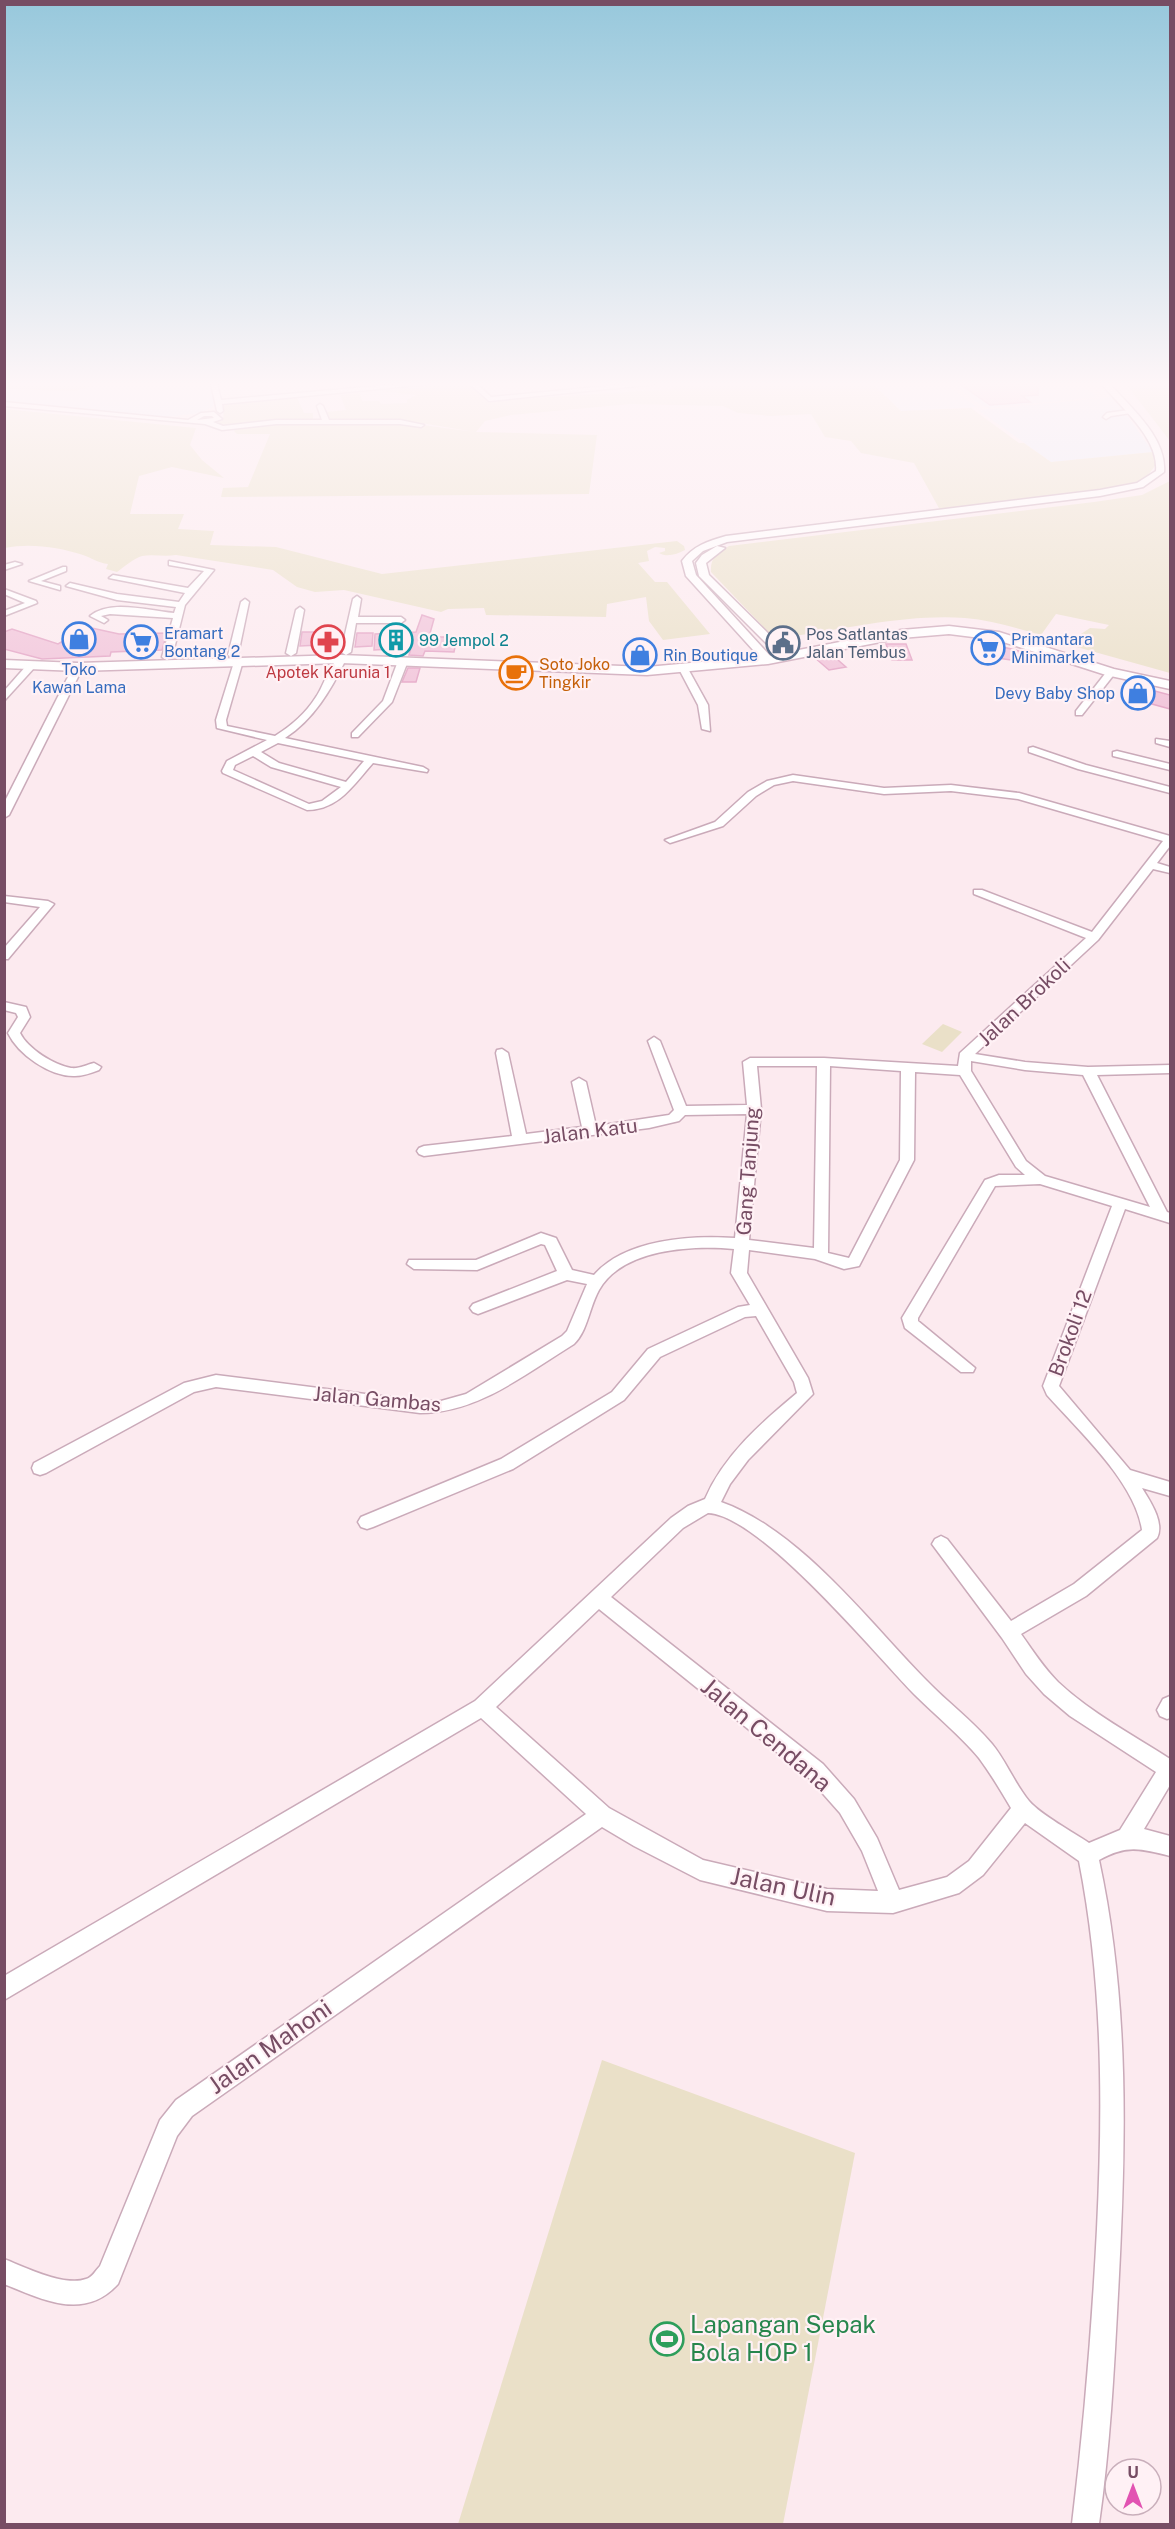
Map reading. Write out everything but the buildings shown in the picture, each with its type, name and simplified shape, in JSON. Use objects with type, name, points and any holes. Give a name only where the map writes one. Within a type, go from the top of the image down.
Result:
[{"type":"main road","points":[[4,664],[78,668],[291,653],[404,661],[454,659],[626,670],[684,669],[765,656],[891,628],[956,624],[999,630],[1092,660],[1170,677]]},
{"type":"main road","points":[[782,652],[901,634],[969,631],[1008,639],[1111,672],[1170,685]]},
{"type":"main road","points":[[4,658],[51,661],[167,657],[344,656],[661,664],[765,656]]},
{"type":"street","points":[[782,652],[704,576],[701,568],[705,557],[716,549],[742,542],[1040,502]]},
{"type":"street","points":[[765,656],[691,576],[687,561],[698,550],[726,539],[1055,502]]},
{"type":"street","points":[[167,657],[181,605],[190,591],[210,570],[172,563]]},
{"type":"street","points":[[4,568],[18,564]]},
{"type":"street","points":[[52,592],[33,581],[63,569]]},
{"type":"street","points":[[113,578],[190,591]]},
{"type":"street","points":[[4,591],[117,597],[181,605]]},
{"type":"street","points":[[4,614],[52,592]]},
{"type":"street","points":[[357,599],[344,656],[331,683],[308,717],[280,739],[231,763],[227,771],[307,807],[320,807],[329,804],[371,759]]},
{"type":"street","points":[[244,602],[235,658],[220,725],[236,733],[280,739],[423,770]]},
{"type":"street","points":[[291,653],[300,610]]},
{"type":"street","points":[[104,620],[94,616],[100,612],[112,611],[178,616]]},
{"type":"street","points":[[353,620],[402,620]]},
{"type":"street","points":[[355,735],[387,702],[404,661]]},
{"type":"street","points":[[4,698],[30,667]]},
{"type":"street","points":[[6,811],[78,668]]},
{"type":"street","points":[[684,669],[703,705],[707,729]]},
{"type":"street","points":[[1079,713],[1111,672]]},
{"type":"street","points":[[303,772],[328,750]]},
{"type":"street","points":[[1034,750],[1082,767],[1170,790]]},
{"type":"street","points":[[253,752],[275,765],[346,785]]},
{"type":"street","points":[[1117,754],[1170,767]]},
{"type":"street","points":[[670,840],[719,824],[752,794],[771,783],[793,778],[884,791],[951,788],[1019,795],[1169,842]]},
{"type":"street","name":"Jalan Brokoli","points":[[964,1071],[965,1056],[1094,937],[1169,842]]},
{"type":"street","points":[[1154,862],[1170,870]]},
{"type":"street","points":[[978,892],[1094,937]]},
{"type":"street","points":[[4,899],[48,904],[4,956]]},
{"type":"street","points":[[4,1006],[22,1010],[24,1017],[14,1033],[15,1039],[35,1055],[69,1072],[94,1067]]},
{"type":"street","points":[[654,1041],[681,1112]]},
{"type":"street","points":[[502,1053],[520,1139]]},
{"type":"street","points":[[965,1056],[1025,1066],[1088,1071],[1170,1069]]},
{"type":"street","name":"Gang Tanjung","points":[[742,1264],[754,1109],[750,1062],[825,1062]]},
{"type":"street","points":[[821,1255],[825,1062],[964,1071],[1021,1164],[1040,1179]]},
{"type":"street","name":"Jalan Gambas","points":[[40,1468],[190,1387],[204,1382],[216,1381],[420,1407],[458,1404],[471,1399],[568,1340],[574,1334],[597,1281],[610,1268],[662,1245],[693,1241],[742,1264],[821,1255],[840,1263],[854,1262],[905,1167],[909,1152],[908,1066]]},
{"type":"street","points":[[1088,1071],[1166,1217]]},
{"type":"street","points":[[579,1082],[590,1131]]},
{"type":"street","name":"Jalan Katu","points":[[424,1151],[669,1120],[681,1112],[754,1109]]},
{"type":"street","points":[[967,1368],[911,1324],[910,1318],[990,1183],[999,1180],[1040,1179],[1166,1217]]},
{"type":"street","name":"Brokoli 12","points":[[1119,1204],[1051,1386],[1126,1476]]},
{"type":"street","points":[[414,1264],[477,1265],[541,1238],[551,1242],[566,1274]]},
{"type":"street","points":[[711,1505],[717,1488],[754,1443],[786,1410],[805,1395],[802,1382],[759,1311],[742,1264]]},
{"type":"street","points":[[478,1308],[566,1274],[597,1281]]},
{"type":"street","points":[[367,1522],[507,1464],[618,1396],[654,1353],[743,1311],[759,1311]]},
{"type":"street","points":[[1126,1476],[1170,1489]]},
{"type":"street","points":[[1009,1632],[1080,1590],[1151,1533],[1149,1519],[1126,1476]]},
{"type":"street","points":[[4,1989],[482,1707],[600,1599],[677,1523],[695,1509],[711,1505],[728,1510],[759,1528],[798,1561],[923,1690],[981,1745],[1023,1809],[1088,1855],[1101,1910],[1108,1967],[1114,2107],[1105,2327],[1086,2524]]},
{"type":"street","points":[[942,1544],[1009,1632],[1033,1668],[1051,1688],[1077,1710],[1170,1769],[1127,1837]]},
{"type":"street","name":"Jalan Cendana","points":[[600,1599],[816,1771],[847,1806],[870,1845],[893,1902]]},
{"type":"street","name":"Jalan Ulin","points":[[482,1707],[602,1815],[700,1870],[827,1900],[893,1902],[952,1886],[975,1868],[1023,1809]]},
{"type":"street","name":"Jalan Mahoni","points":[[4,2271],[61,2292],[80,2293],[94,2289],[110,2275],[168,2128],[184,2108],[212,2086],[602,1815]]},
{"type":"street","points":[[1088,1855],[1116,1840],[1127,1837],[1142,1837],[1170,1846]]},
{"type":"shaded area","points":[[5,502],[133,502],[130,514],[184,514],[178,529],[214,531],[210,545],[276,547],[382,574],[677,541],[684,546],[685,550],[665,555],[659,553],[665,551],[665,548],[655,547],[647,551],[649,561],[638,563],[655,582],[667,582],[710,634],[663,640],[649,621],[646,597],[607,604],[606,617],[486,615],[484,608],[448,609],[441,612],[344,590],[315,592],[297,587],[273,570],[176,555],[142,556],[117,572],[106,569],[108,564],[64,550],[34,546],[5,548]]},
{"type":"shaded area","points":[[936,502],[1006,502],[940,510]]},
{"type":"shaded area","points":[[1094,502],[1170,502],[1170,673],[1066,644],[1090,628],[1105,629],[1109,625],[1056,614],[1041,635],[984,621],[944,617],[879,622],[795,636],[789,633],[772,636],[711,572],[715,556],[729,546]]},
{"type":"shaded area","points":[[943,1024],[962,1032],[942,1052],[922,1044]]},
{"type":"shaded area","name":"Lapangan Sepak Bola HOP 1","points":[[602,2060],[855,2153],[783,2524],[458,2524]]},
{"type":"place","name":"Toko Kawan Lama","points":[[79,639]]},
{"type":"place","name":"99 Jempol 2","points":[[396,640]]},
{"type":"place","name":"Eramart Bontang 2","points":[[141,642]]},
{"type":"place","name":"Apotek Karunia 1","points":[[328,642]]},
{"type":"place","name":"Pos Satlantas Jalan Tembus","points":[[783,643]]},
{"type":"place","name":"Primantara Minimarket","points":[[988,648]]},
{"type":"place","name":"Rin Boutique","points":[[640,655]]},
{"type":"place","name":"Soto Joko Tingkir","points":[[516,673]]},
{"type":"place","name":"Devy Baby Shop","points":[[1138,693]]},
{"type":"place","name":"Lapangan Sepak Bola HOP 1","points":[[667,2339]]}]
